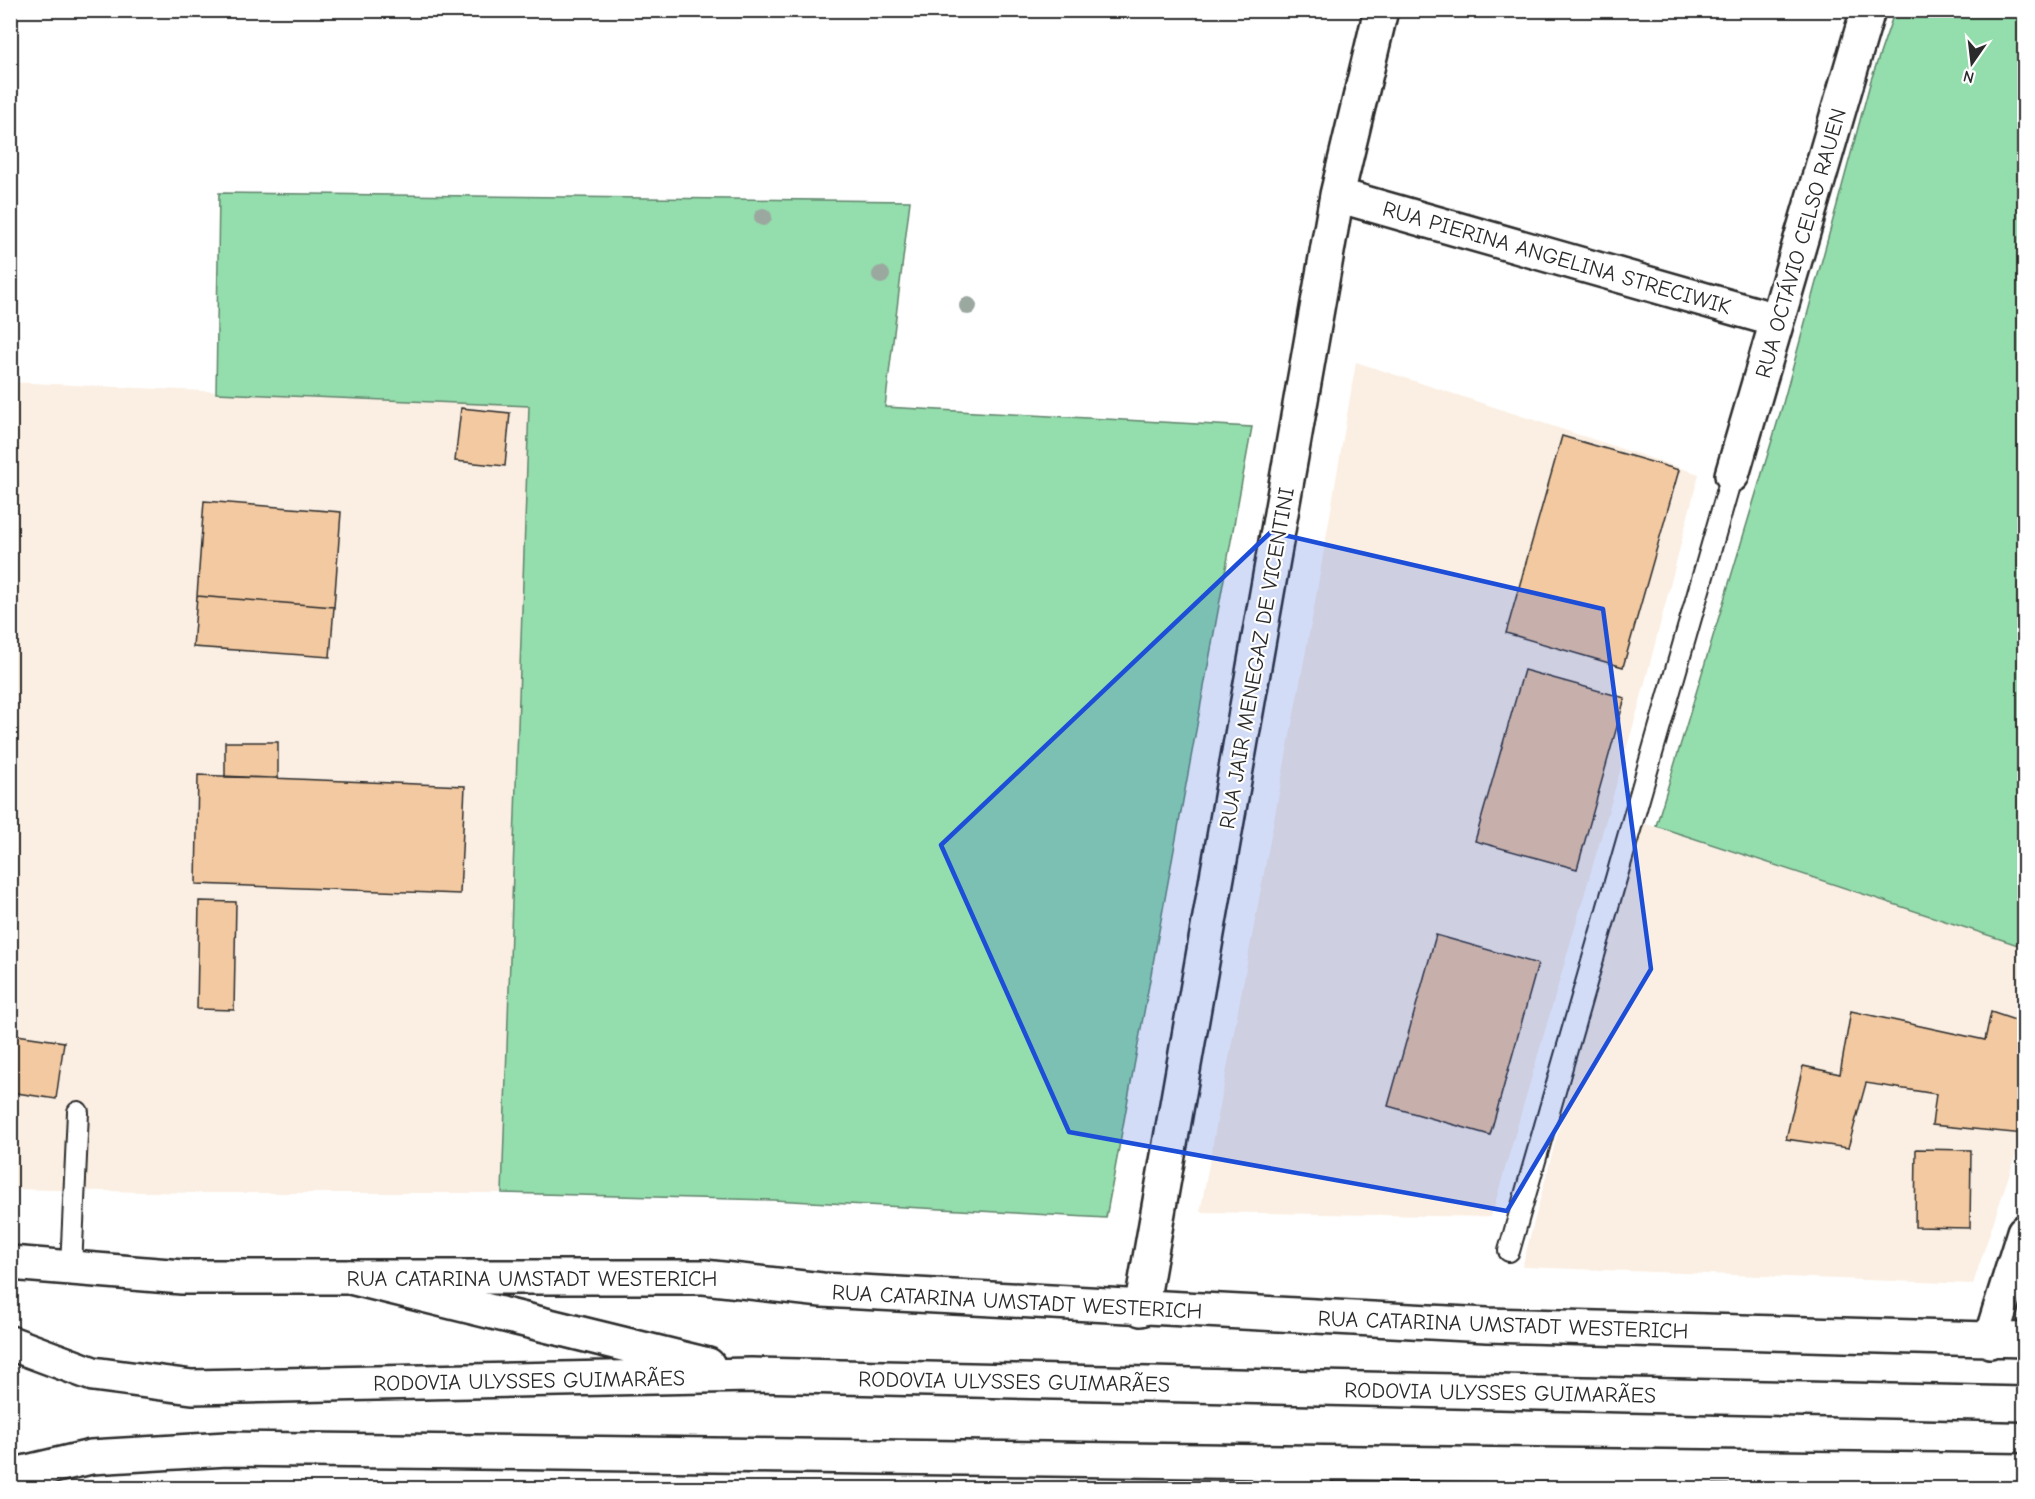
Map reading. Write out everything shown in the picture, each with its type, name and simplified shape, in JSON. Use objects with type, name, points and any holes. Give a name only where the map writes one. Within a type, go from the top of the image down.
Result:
[{"type":"main road","name":"RUA JAIR MENEGAZ DE VICENTINI","points":[[1141,1308],[1337,195],[1381,10]]},
{"type":"main road","name":"RUA OCTÁVIO CELSO RAUEN","points":[[1731,476],[1868,10]]},
{"type":"main road","name":"RUA PIERINA ANGELINA STRECIWIK","points":[[1337,195],[1776,320]]},
{"type":"main road","points":[[1990,1341],[2025,1232]]},
{"type":"main road","name":"RUA CATARINA UMSTADT WESTERICH","points":[[10,1263],[182,1277],[704,1277],[822,1290],[1487,1325],[1990,1341],[2025,1340]]},
{"type":"main road","points":[[350,1277],[751,1375]]},
{"type":"main road","name":"RODOVIA ULYSSES GUIMARÃES","points":[[10,1343],[93,1374],[192,1387],[751,1375],[2025,1404]]},
{"type":"main road","points":[[10,1476],[91,1457],[227,1449],[2025,1471]]},
{"type":"main road","points":[[1237,1462],[1316,1488]]},
{"type":"lane","points":[[1509,1251],[1731,476]]},
{"type":"lane","points":[[71,1269],[78,1112]]},
{"type":"highlighted area","points":[[1271,532],[1603,609],[1651,969],[1507,1211],[1069,1132],[941,845]]},
{"type":"shaded area","points":[[1356,362],[1699,474],[1640,702],[1491,1217],[1200,1212],[1315,603]]},
{"type":"shaded area","points":[[10,382],[529,406],[502,1193],[194,1193],[11,1189]]},
{"type":"shaded area","points":[[1640,822],[2024,947],[2024,1130],[1973,1284],[1522,1267]]},
{"type":"green space","points":[[1895,10],[2024,11],[2024,947],[1656,826],[1782,407],[1871,80]]},
{"type":"green space","points":[[219,193],[910,201],[885,407],[1252,427],[1106,1218],[773,1200],[502,1193],[529,406],[216,393]]},
{"type":"building","points":[[461,408],[510,413],[505,466],[455,461]]},
{"type":"building","points":[[1562,436],[1679,470],[1623,667],[1506,633]]},
{"type":"building","points":[[204,501],[341,512],[334,607],[197,596]]},
{"type":"building","points":[[197,596],[334,607],[330,657],[193,647]]},
{"type":"building","points":[[1524,670],[1625,698],[1577,869],[1475,841]]},
{"type":"building","points":[[225,742],[278,742],[278,778],[225,777]]},
{"type":"building","points":[[198,775],[465,786],[460,894],[196,884]]},
{"type":"building","points":[[199,901],[236,902],[234,1010],[197,1009]]},
{"type":"building","points":[[1436,935],[1538,964],[1490,1135],[1388,1106]]},
{"type":"building","points":[[1851,1011],[1985,1040],[1991,1012],[2024,1023],[2024,1134],[1932,1125],[1936,1094],[1866,1083],[1848,1148],[1786,1139],[1803,1066],[1840,1074]]},
{"type":"building","points":[[10,1034],[64,1042],[56,1099],[10,1092]]},
{"type":"building","points":[[1916,1149],[1971,1150],[1970,1228],[1915,1227]]}]
